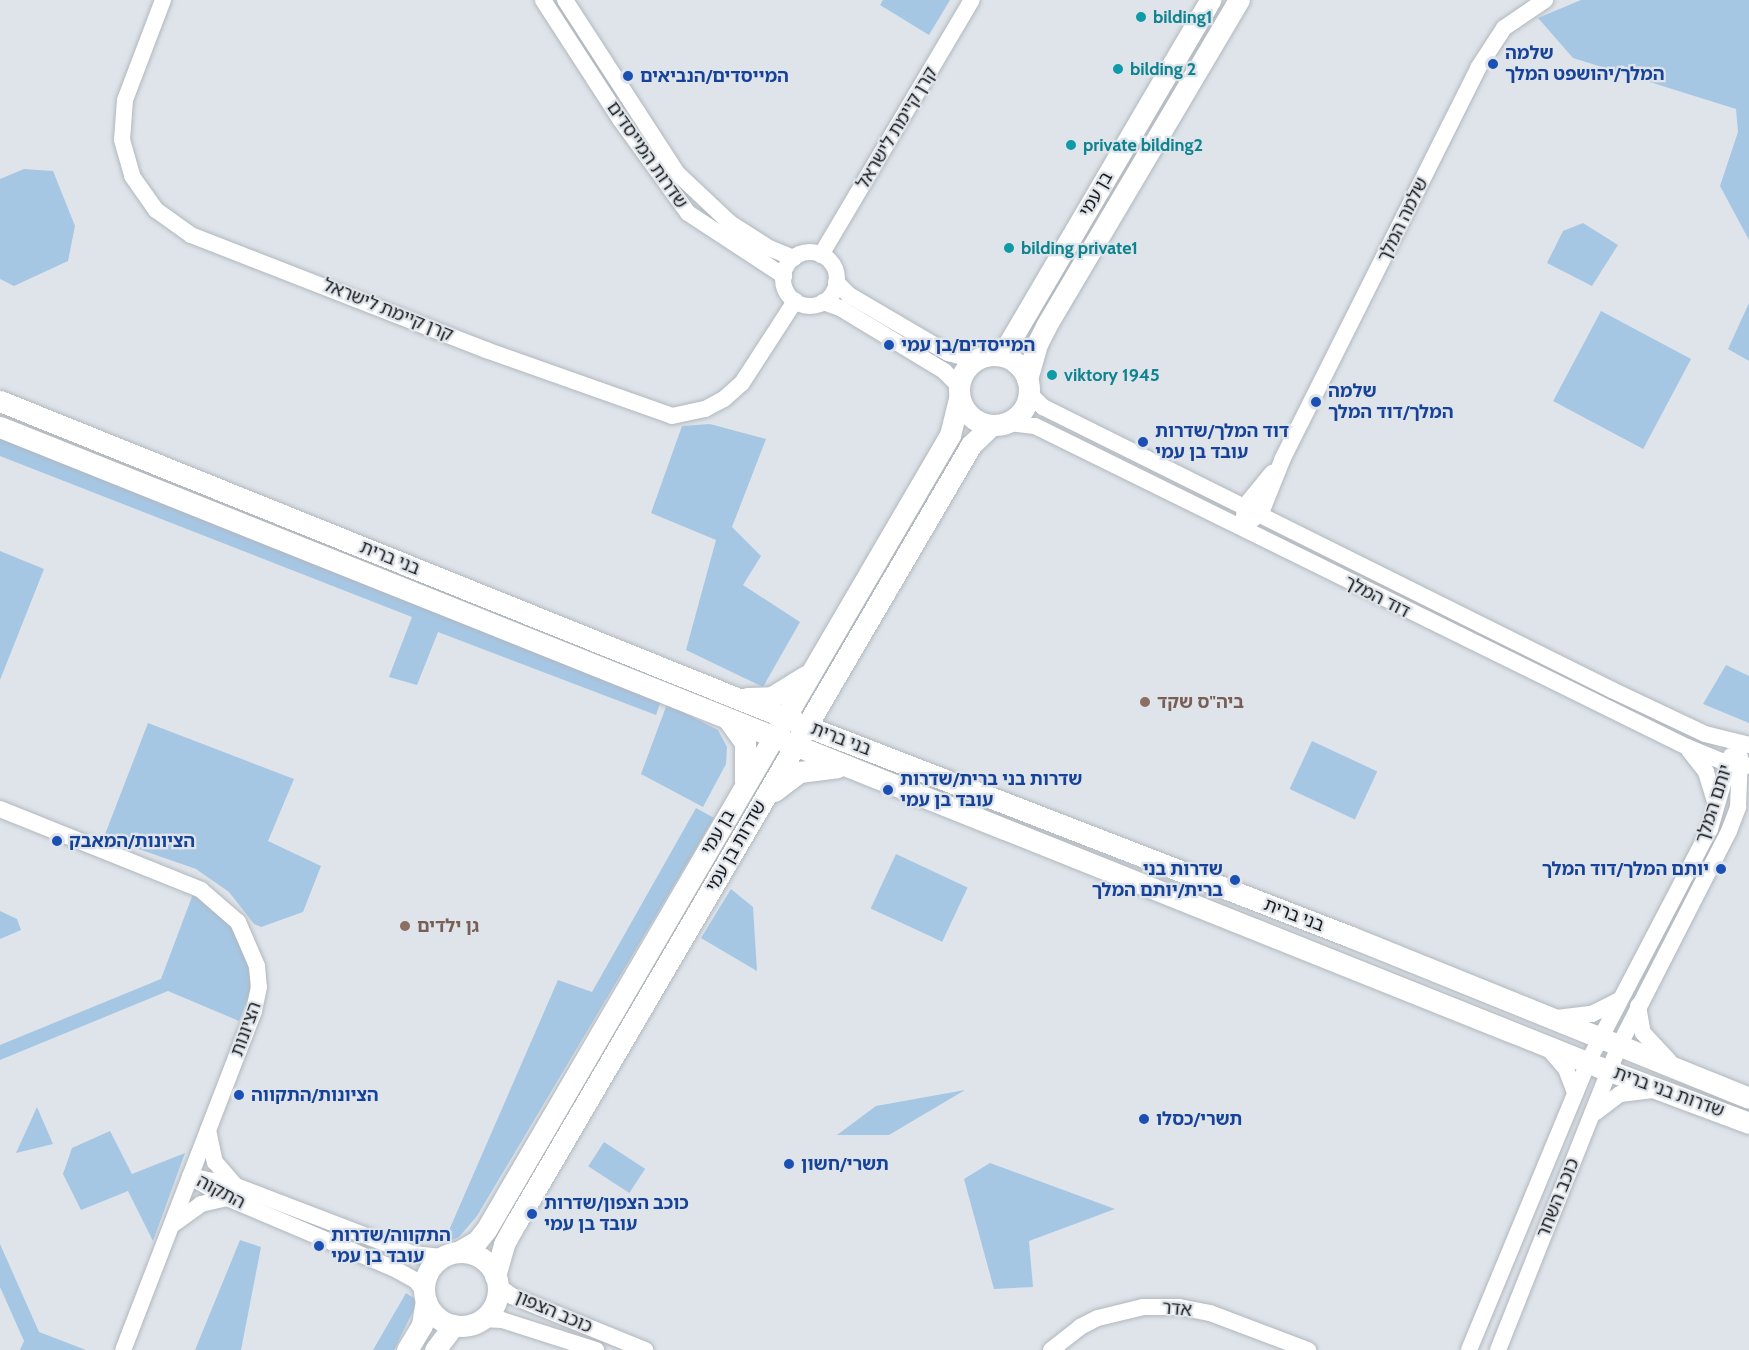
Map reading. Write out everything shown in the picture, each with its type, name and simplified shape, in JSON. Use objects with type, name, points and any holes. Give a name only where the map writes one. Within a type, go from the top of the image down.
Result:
[{"type":"main road","name":"בן עמי","points":[[998,355],[1009,343],[1210,0]]},
{"type":"main road","points":[[1028,386],[1019,365],[998,355],[975,360],[964,371],[959,392],[968,415],[1000,424],[1023,411],[1037,344],[1046,326],[1239,0]]},
{"type":"main road","name":"בן עמי","points":[[450,1255],[477,1241],[486,1230],[950,435],[959,392]]},
{"type":"main road","name":"בני ברית","points":[[0,401],[806,726],[1554,1018],[1684,1073]]},
{"type":"main road","name":"שדרות בן עמי","points":[[496,1280],[513,1229],[970,445],[1000,424]]},
{"type":"main road","name":"בני ברית","points":[[0,427],[795,746],[1541,1041],[1588,1062]]},
{"type":"main road","points":[[736,698],[772,697],[798,683],[819,660]]},
{"type":"main road","points":[[833,680],[830,714],[856,745]]},
{"type":"main road","points":[[726,717],[745,742],[744,788]]},
{"type":"main road","points":[[756,812],[780,784],[799,772],[820,766],[851,768]]},
{"type":"main road","name":"שדרות בני ברית","points":[[1588,1062],[1749,1123]]},
{"type":"main road","name":"שדרות בני ברית","points":[[1684,1073],[1749,1098]]},
{"type":"main road","points":[[407,1350],[422,1325],[425,1295],[429,1271],[450,1255],[480,1258],[496,1280],[494,1304],[482,1319],[454,1325],[436,1317],[425,1295]]},
{"type":"main road","points":[[435,1350],[454,1325]]},
{"type":"street","name":"קרן קיימת לישראל","points":[[163,0],[125,100],[122,140],[132,176],[156,210],[191,235],[486,350],[672,416],[705,409],[724,399],[742,383],[795,301]]},
{"type":"street","name":"שדרות המייסדים","points":[[543,0],[665,186],[688,213],[784,276]]},
{"type":"street","name":"שדרות המייסדים","points":[[565,0],[677,173],[730,223],[769,248],[794,258]]},
{"type":"street","name":"קרן קיימת לישראל","points":[[821,255],[972,0]]},
{"type":"street","name":"שלמה המלך","points":[[1244,527],[1283,459],[1478,68],[1504,28],[1545,0]]},
{"type":"street","points":[[959,392],[944,371],[840,308],[823,302],[810,305],[795,301],[786,289],[784,276],[794,258],[807,252],[821,255],[833,266],[836,282],[849,295],[948,353],[975,360]]},
{"type":"street","points":[[823,302],[836,282]]},
{"type":"street","name":"דוד המלך","points":[[1028,386],[1043,407],[1612,690],[1743,745]]},
{"type":"street","name":"דוד המלך","points":[[1000,424],[1035,426],[1244,527],[1367,593],[1687,747],[1739,765]]},
{"type":"street","name":"יותם המלך","points":[[1588,1062],[1610,1042],[1638,1006],[1716,858],[1738,807],[1739,765],[1743,745]]},
{"type":"street","points":[[1687,747],[1706,772],[1716,808]]},
{"type":"street","name":"יותם המלך","points":[[1610,1042],[1621,999],[1695,859],[1716,808],[1739,765]]},
{"type":"street","points":[[1738,807],[1749,789]]},
{"type":"street","name":"הציונות","points":[[0,809],[201,890],[227,910],[246,934],[257,966],[258,999],[123,1350]]},
{"type":"street","points":[[1554,1018],[1592,1014],[1621,999]]},
{"type":"street","points":[[1638,1006],[1647,1041],[1684,1073]]},
{"type":"street","points":[[1541,1041],[1566,1070],[1575,1093]]},
{"type":"street","name":"כוכב השחר","points":[[1498,1350],[1609,1070],[1610,1042]]},
{"type":"street","name":"כוכב השחר","points":[[1469,1350],[1588,1062]]},
{"type":"street","points":[[1591,1117],[1620,1094],[1640,1089],[1665,1091]]},
{"type":"street","points":[[171,1228],[188,1210],[231,1192],[215,1162],[208,1130]]},
{"type":"street","name":"התקוה","points":[[190,1176],[413,1254],[450,1255]]},
{"type":"street","name":"התקוה","points":[[231,1192],[384,1263],[417,1281],[425,1295]]},
{"type":"street","name":"כוכב הצפון","points":[[496,1280],[512,1296],[645,1350]]},
{"type":"street","name":"אדר","points":[[1051,1350],[1080,1326],[1098,1318],[1143,1307],[1179,1307],[1209,1313],[1308,1350]]},
{"type":"street","name":"כוכב הצפון","points":[[482,1319],[502,1320],[596,1350]]},
{"type":"shaded area","points":[[883,0],[950,0],[929,35],[880,5]]},
{"type":"shaded area","points":[[1581,0],[1749,0],[1749,240],[1720,186],[1738,132],[1736,109],[1573,58],[1538,18]]},
{"type":"shaded area","points":[[24,169],[53,171],[75,226],[68,261],[14,286],[0,279],[0,179]]},
{"type":"shaded area","points":[[1583,223],[1618,245],[1592,286],[1547,263],[1563,231]]},
{"type":"shaded area","points":[[1749,303],[1749,361],[1728,349]]},
{"type":"shaded area","points":[[1601,311],[1691,359],[1643,449],[1553,401]]},
{"type":"shaded area","points":[[710,424],[766,439],[732,527],[761,556],[743,585],[800,622],[763,687],[686,650],[716,540],[651,513],[682,426]]},
{"type":"shaded area","points":[[0,433],[662,698],[656,715],[438,632],[417,685],[389,677],[412,617],[0,456]]},
{"type":"shaded area","points":[[0,551],[44,569],[0,680]]},
{"type":"shaded area","points":[[1726,665],[1749,676],[1749,723],[1703,704]]},
{"type":"shaded area","points":[[667,704],[718,730],[727,747],[726,764],[703,807],[641,774]]},
{"type":"shaded area","points":[[148,723],[294,779],[268,841],[321,866],[303,912],[261,927],[254,924],[229,892],[196,869],[104,837]]},
{"type":"shaded area","points":[[1312,741],[1377,771],[1355,819],[1290,789]]},
{"type":"shaded area","points":[[696,808],[714,818],[477,1216],[459,1237],[443,1244],[558,980],[592,992]]},
{"type":"shaded area","points":[[896,854],[968,887],[942,942],[871,908]]},
{"type":"shaded area","points":[[731,889],[753,907],[757,971],[701,938]]},
{"type":"shaded area","points":[[193,894],[213,903],[235,930],[247,957],[251,990],[239,1021],[168,991],[0,1060],[0,1045],[161,979]]},
{"type":"shaded area","points":[[0,911],[17,919],[21,930],[0,939]]},
{"type":"shaded area","points":[[965,1090],[889,1135],[837,1135],[876,1106]]},
{"type":"shaded area","points":[[37,1107],[53,1144],[16,1153]]},
{"type":"shaded area","points":[[110,1131],[132,1174],[185,1153],[153,1241],[128,1191],[81,1210],[63,1174],[72,1148]]},
{"type":"shaded area","points":[[604,1142],[645,1169],[629,1193],[588,1166]]},
{"type":"shaded area","points":[[990,1163],[1115,1209],[1029,1241],[1033,1287],[994,1289],[964,1179]]},
{"type":"shaded area","points":[[240,1240],[261,1247],[241,1350],[195,1350]]},
{"type":"shaded area","points":[[0,1244],[39,1332],[86,1350],[20,1350],[24,1341],[0,1287]]},
{"type":"shaded area","points":[[406,1293],[418,1301],[394,1350],[373,1350]]},
{"type":"place","name":"bilding1","points":[[1141,17]]},
{"type":"place","name":"שלמה המלך/יהושפט המלך","points":[[1493,64]]},
{"type":"place","name":"bilding 2","points":[[1118,69]]},
{"type":"place","name":"המייסדים/הנביאים","points":[[628,76]]},
{"type":"place","name":"private bilding2","points":[[1071,145]]},
{"type":"place","name":"bilding private1","points":[[1009,248]]},
{"type":"place","name":"המייסדים/בן עמי","points":[[889,345]]},
{"type":"place","name":"viktory 1945","points":[[1052,375]]},
{"type":"place","name":"שלמה המלך/דוד המלך","points":[[1316,402]]},
{"type":"place","name":"דוד המלך/שדרות עובד בן עמי","points":[[1143,442]]},
{"type":"place","name":"ביה\"ס שקד","points":[[1145,702]]},
{"type":"place","name":"שדרות בני ברית/שדרות עובד בן עמי","points":[[888,790]]},
{"type":"place","name":"הציונות/המאבק","points":[[57,841]]},
{"type":"place","name":"יותם המלך/דוד המלך","points":[[1721,869]]},
{"type":"place","name":"שדרות בני ברית/יותם המלך","points":[[1235,880]]},
{"type":"place","name":"גן ילדים","points":[[405,926]]},
{"type":"place","name":"הציונות/התקווה","points":[[239,1095]]},
{"type":"place","name":"תשרי/כסלו","points":[[1144,1119]]},
{"type":"place","name":"תשרי/חשון","points":[[789,1164]]},
{"type":"place","name":"כוכב הצפון/שדרות עובד בן עמי","points":[[532,1214]]},
{"type":"place","name":"התקווה/שדרות עובד בן עמי","points":[[319,1246]]}]
